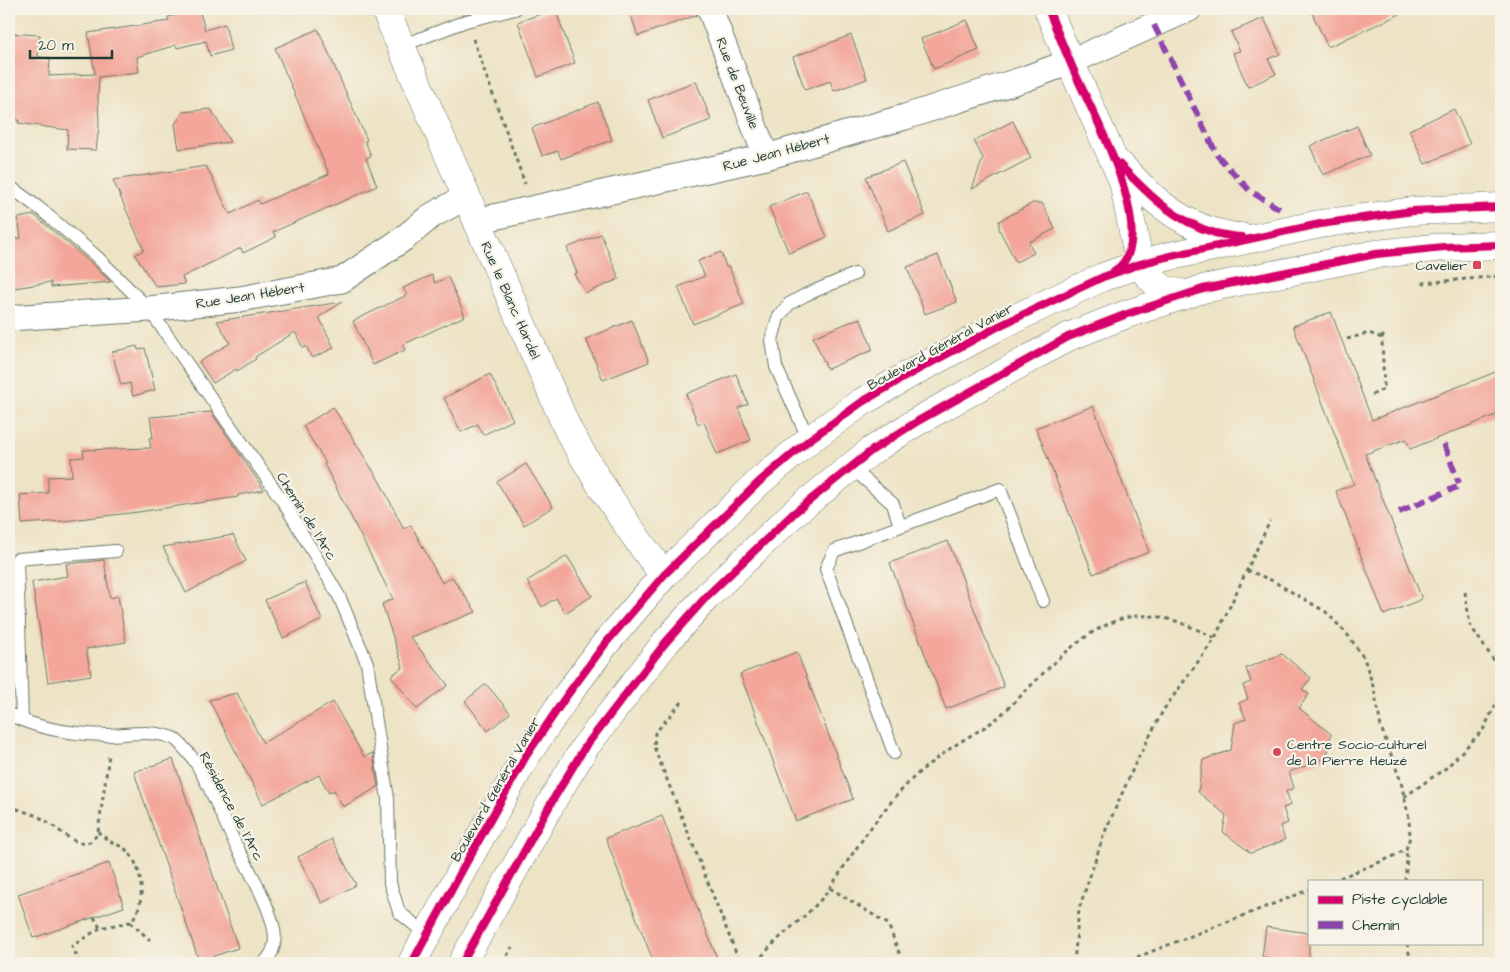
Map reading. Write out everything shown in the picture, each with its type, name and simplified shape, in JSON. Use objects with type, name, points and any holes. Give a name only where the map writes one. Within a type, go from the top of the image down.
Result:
[{"type":"street","name":"Rue le Blanc Hardel","points":[[385,9],[568,430],[592,473],[622,519],[664,575]]},
{"type":"street","name":"Rue de Beuville","points":[[710,9],[766,157]]},
{"type":"street","points":[[1048,9],[1123,181],[1136,252],[1140,264],[1159,286],[1166,290],[1186,293],[1197,285],[1202,272],[1199,243],[1193,231],[1184,220]]},
{"type":"street","name":"Rue Jean Hébert","points":[[476,221],[766,157],[905,117],[1024,79],[1070,62],[1189,9]]},
{"type":"street","points":[[1114,158],[1158,203],[1184,220],[1224,235],[1236,237],[1264,235]]},
{"type":"street","name":"Rue Jean Hébert","points":[[9,318],[149,309],[240,299],[342,280],[403,239],[431,216],[466,196]]},
{"type":"street","name":"Boulevard Général Vanier","points":[[412,963],[526,756],[565,698],[606,644],[664,575],[759,482],[809,440],[862,402],[1002,325],[1103,277],[1166,256],[1320,224],[1413,211],[1501,207]]},
{"type":"street","points":[[1103,277],[1121,267],[1128,256],[1132,226]]},
{"type":"street","points":[[462,963],[549,806],[581,754],[666,642],[707,596],[794,513],[871,451],[918,421],[1068,337],[1186,293],[1376,254],[1444,247],[1501,245]]},
{"type":"lane","points":[[401,46],[466,22],[515,9]]},
{"type":"lane","name":"Chemin de l'Arc","points":[[9,186],[39,208],[96,256],[149,309],[284,503],[339,596],[366,663],[388,800],[390,883],[399,912],[427,936]]},
{"type":"lane","points":[[809,440],[776,367],[772,340],[778,318],[789,304],[805,295],[855,274]]},
{"type":"lane","points":[[851,467],[892,504],[900,526]]},
{"type":"lane","points":[[894,754],[826,569],[834,551],[1000,489],[1043,601]]},
{"type":"lane","points":[[22,720],[17,559],[116,551]]},
{"type":"lane","name":"Résidence de l'Arc","points":[[9,714],[22,720],[67,732],[146,733],[174,738],[195,762],[260,893],[273,924],[275,938],[272,955],[264,963]]},
{"type":"path","points":[[466,22],[527,189]]},
{"type":"path","points":[[1422,283],[1501,276]]},
{"type":"path","points":[[1346,339],[1369,333],[1382,338]]},
{"type":"path","points":[[1372,395],[1384,388],[1382,338],[1384,334]]},
{"type":"path","points":[[1074,963],[1079,909],[1104,834],[1136,762],[1164,709],[1215,638],[1270,521]]},
{"type":"path","points":[[1247,570],[1274,581],[1326,612],[1347,634],[1364,658],[1374,689],[1381,727],[1401,782],[1409,819],[1410,837],[1406,848],[1405,880]]},
{"type":"path","points":[[1465,592],[1470,625],[1492,659],[1501,667]]},
{"type":"path","points":[[757,963],[764,952],[812,909],[830,888],[898,793],[924,766],[994,720],[1076,645],[1101,628],[1123,619],[1148,616],[1167,618],[1185,623],[1215,638]]},
{"type":"path","points":[[1404,797],[1446,768],[1483,730],[1501,694]]},
{"type":"path","points":[[682,702],[654,733],[654,747],[740,963]]},
{"type":"path","points":[[9,806],[45,820],[73,840],[88,842],[95,838],[98,832],[112,734]]},
{"type":"path","points":[[80,963],[72,946],[100,928],[130,922],[134,918],[139,903],[140,878],[131,856],[125,848],[110,842],[98,832]]},
{"type":"path","points":[[1335,880],[1390,858],[1406,848]]},
{"type":"path","points":[[830,888],[888,924],[903,963]]},
{"type":"path","points":[[1122,963],[1308,890]]},
{"type":"path","points":[[94,917],[100,928]]},
{"type":"path","points":[[130,922],[150,940]]},
{"type":"path","points":[[1407,944],[1410,963]]},
{"type":"path","points":[[503,963],[512,947]]},
{"type":"building","points":[[199,9],[205,30],[225,24],[231,50],[210,56],[206,41],[177,48],[176,45],[137,57],[139,72],[99,77],[99,125],[96,150],[67,149],[68,130],[18,123],[19,120],[9,119],[9,33],[40,35],[38,57],[50,58],[49,76],[95,74],[88,33],[169,21],[168,17]]},
{"type":"building","points":[[555,9],[575,63],[538,77],[518,22]]},
{"type":"building","points":[[629,9],[696,9],[697,15],[638,36]]},
{"type":"building","points":[[1310,9],[1411,9],[1328,47]]},
{"type":"building","points":[[1264,18],[1280,54],[1268,59],[1276,74],[1248,87],[1233,53],[1240,51],[1231,32]]},
{"type":"building","points":[[967,20],[979,50],[934,69],[921,39]]},
{"type":"building","points":[[318,29],[367,140],[365,141],[371,156],[366,158],[377,186],[273,232],[276,237],[243,253],[241,248],[182,277],[185,284],[156,287],[135,255],[144,250],[113,180],[206,166],[230,214],[258,200],[260,204],[329,174],[275,48]]},
{"type":"building","points":[[851,35],[867,79],[834,91],[830,81],[805,90],[793,57]]},
{"type":"building","points":[[696,81],[711,120],[662,138],[648,100]]},
{"type":"building","points":[[598,102],[612,140],[561,159],[558,151],[542,156],[532,128]]},
{"type":"building","points":[[211,109],[230,142],[179,149],[175,124],[183,112]]},
{"type":"building","points":[[1454,109],[1470,144],[1425,164],[1409,130]]},
{"type":"building","points":[[1013,121],[1031,158],[972,189],[983,158],[974,141]]},
{"type":"building","points":[[1357,126],[1370,155],[1323,175],[1310,146]]},
{"type":"building","points":[[903,162],[925,215],[888,231],[866,177]]},
{"type":"building","points":[[807,191],[827,237],[789,253],[769,207]]},
{"type":"building","points":[[1033,203],[1042,203],[1055,229],[1029,242],[1034,253],[1016,262],[999,229],[999,221]]},
{"type":"building","points":[[34,215],[111,282],[51,287],[51,282],[9,289],[9,240],[21,238],[18,218]]},
{"type":"building","points":[[601,234],[619,279],[586,293],[574,274],[577,273],[567,248]]},
{"type":"building","points":[[721,252],[744,304],[693,324],[678,287],[705,276],[698,261]]},
{"type":"building","points":[[938,255],[957,302],[925,314],[907,267]]},
{"type":"building","points":[[432,275],[435,283],[448,277],[465,316],[402,345],[405,350],[373,365],[353,321],[407,295],[403,288]]},
{"type":"building","points":[[342,302],[319,317],[334,348],[312,358],[306,346],[303,348],[295,332],[255,357],[256,359],[237,371],[236,369],[213,383],[199,362],[230,343],[217,321]]},
{"type":"building","points":[[1331,312],[1372,420],[1501,370],[1501,413],[1410,449],[1406,439],[1365,454],[1422,599],[1384,615],[1336,491],[1354,484],[1293,326]]},
{"type":"building","points":[[860,318],[873,350],[827,369],[813,337]]},
{"type":"building","points":[[632,320],[649,362],[603,380],[586,339]]},
{"type":"building","points":[[137,346],[138,350],[145,348],[155,390],[133,396],[130,383],[121,385],[112,352]]},
{"type":"building","points":[[490,374],[513,420],[483,435],[478,424],[461,432],[444,398]]},
{"type":"building","points":[[736,374],[748,404],[738,408],[751,440],[717,454],[704,422],[698,424],[686,394]]},
{"type":"building","points":[[1093,406],[1149,552],[1093,574],[1036,428]]},
{"type":"building","points":[[333,407],[380,482],[404,529],[411,525],[442,583],[452,577],[476,612],[410,637],[448,685],[417,709],[391,676],[403,667],[382,604],[393,599],[324,464],[326,463],[303,426]]},
{"type":"building","points":[[211,412],[264,490],[238,495],[238,497],[138,512],[22,524],[20,495],[48,493],[48,477],[72,476],[71,458],[84,457],[83,450],[151,448],[149,438],[153,437],[150,417]]},
{"type":"building","points":[[526,464],[553,507],[524,525],[497,482]]},
{"type":"building","points":[[233,535],[246,561],[186,593],[163,547]]},
{"type":"building","points":[[948,541],[1004,687],[946,709],[890,563]]},
{"type":"building","points":[[567,556],[592,596],[565,613],[556,598],[542,607],[527,581]]},
{"type":"building","points":[[104,560],[110,598],[118,596],[126,642],[86,649],[91,675],[48,682],[32,582],[68,576],[66,564]]},
{"type":"building","points":[[305,582],[322,620],[283,638],[265,600]]},
{"type":"building","points":[[797,652],[853,799],[796,821],[740,674]]},
{"type":"building","name":"Centre Socio-culturel de la Pierre Heuzé","points":[[1282,654],[1311,678],[1302,689],[1309,694],[1299,708],[1331,734],[1327,758],[1289,772],[1294,788],[1286,791],[1291,805],[1283,808],[1288,823],[1280,826],[1285,840],[1251,853],[1223,832],[1226,815],[1198,792],[1203,760],[1231,750],[1235,723],[1246,719],[1239,703],[1248,699],[1243,685],[1251,682],[1246,668]]},
{"type":"building","points":[[486,684],[510,713],[488,731],[465,701]]},
{"type":"building","points":[[237,693],[263,743],[333,702],[364,757],[373,753],[378,787],[343,807],[334,790],[329,793],[319,775],[263,804],[209,700]]},
{"type":"building","points":[[173,759],[238,948],[199,961],[134,772]]},
{"type":"building","points":[[662,816],[719,963],[654,963],[623,884],[606,838]]},
{"type":"building","points":[[332,839],[356,885],[322,903],[298,857]]},
{"type":"building","points":[[109,863],[124,907],[33,938],[18,894]]},
{"type":"building","points":[[1266,927],[1308,933],[1309,963],[1269,963],[1270,958],[1262,957]]},
{"type":"marked path","points":[[1154,25],[1217,155],[1250,191],[1283,211]]},
{"type":"marked path","points":[[1498,422],[1501,429]]},
{"type":"marked path","points":[[1444,444],[1459,483]]},
{"type":"marked path","points":[[1399,512],[1457,487]]},
{"type":"cycle path","points":[[1048,9],[1110,150],[1129,208],[1132,234],[1127,256],[1114,271]]},
{"type":"cycle path","points":[[1119,164],[1140,186],[1174,214],[1200,228],[1215,233],[1242,237]]},
{"type":"cycle path","points":[[412,963],[526,756],[565,698],[605,644],[664,575],[759,482],[809,440],[862,402],[1001,325],[1103,277],[1140,264],[1320,224],[1413,211],[1501,207]]},
{"type":"cycle path","points":[[462,963],[554,798],[585,747],[666,642],[707,596],[794,513],[871,451],[918,421],[1068,337],[1127,314],[1203,289],[1376,254],[1444,247],[1501,245]]},
{"type":"place","name":"Cavelier","points":[[1477,265]]},
{"type":"place","name":"Centre Socio-culturel de la Pierre Heuzé","points":[[1277,752]]}]
